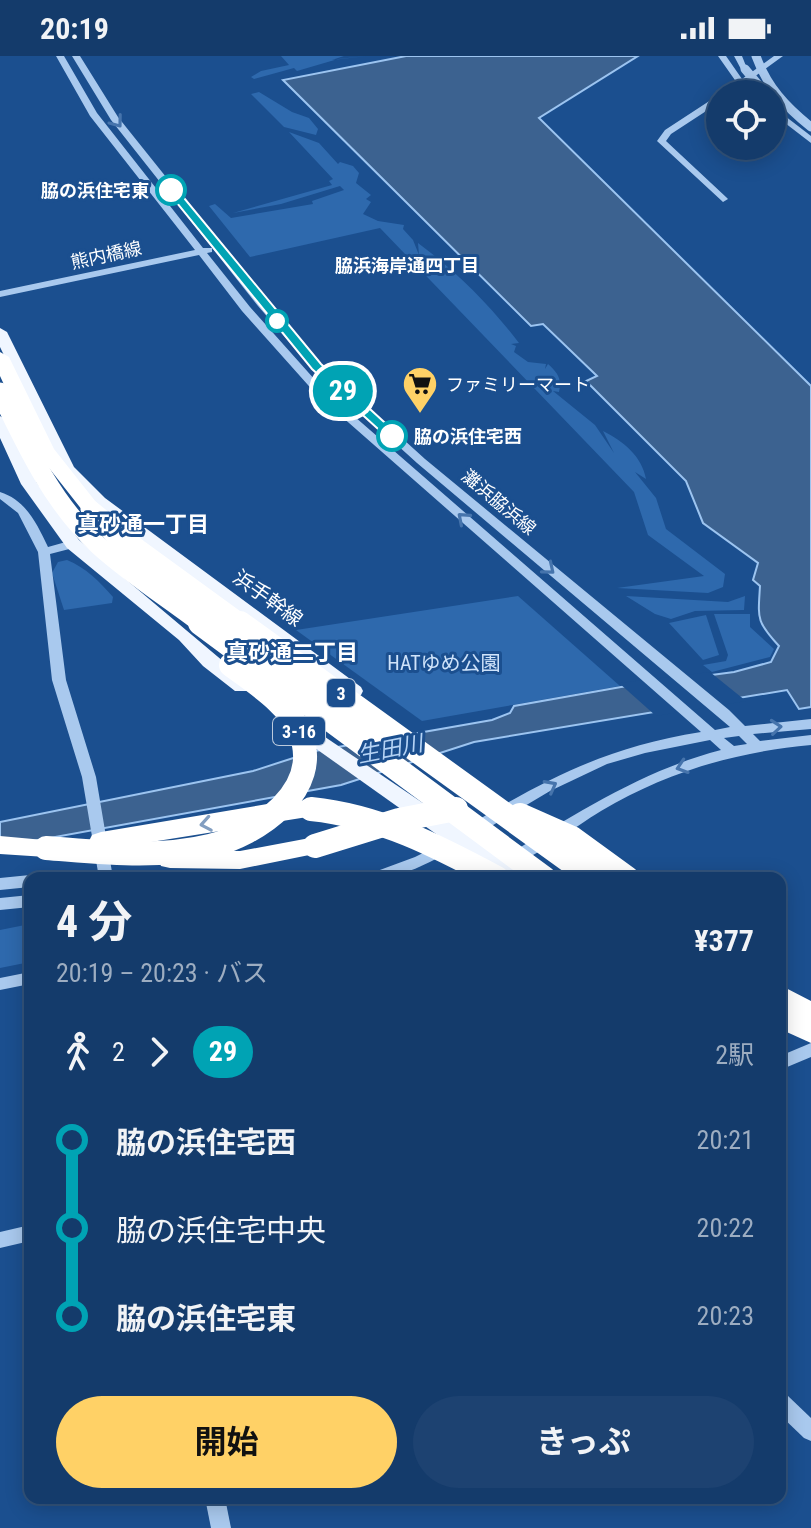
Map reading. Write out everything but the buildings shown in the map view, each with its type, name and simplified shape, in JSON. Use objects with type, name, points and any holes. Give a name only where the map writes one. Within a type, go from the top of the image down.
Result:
[{"type":"highway","name":"3","points":[[0,357],[44,449],[90,509],[140,550],[585,872]]},
{"type":"highway","name":"3","points":[[0,392],[49,490],[81,529],[121,563],[536,872]]},
{"type":"highway","name":"3-16","points":[[90,509],[123,549],[486,822]]},
{"type":"highway","name":"3-16","points":[[121,563],[182,624],[280,707],[301,732],[305,750],[303,770],[291,795],[284,805],[251,831],[230,841],[201,847],[132,855]]},
{"type":"highway","points":[[101,838],[311,809],[353,813],[393,824],[488,872]]},
{"type":"highway","name":"3-16","points":[[0,845],[204,860],[270,856],[435,811],[485,809],[515,813],[543,822],[572,838],[619,872]]},
{"type":"highway","points":[[786,982],[811,996]]},
{"type":"highway","points":[[786,999],[811,1014]]},
{"type":"highway","points":[[786,1021],[811,1035]]},
{"type":"main road","name":"浜手幹線","points":[[0,332],[67,469],[99,502],[549,838],[599,872]]},
{"type":"main road","points":[[0,421],[29,484],[73,544],[185,636],[234,682],[459,839],[491,872]]},
{"type":"main road","points":[[786,993],[811,1006]]},
{"type":"street","name":"灘浜脇浜線","points":[[60,56],[93,114],[283,354],[320,392],[731,751]]},
{"type":"street","name":"灘浜脇浜線","points":[[76,56],[114,118],[280,325],[354,402],[717,708],[757,746]]},
{"type":"street","points":[[722,56],[739,80]]},
{"type":"street","points":[[738,56],[754,80]]},
{"type":"street","points":[[756,56],[768,85],[811,129]]},
{"type":"street","points":[[745,80],[779,56]]},
{"type":"street","points":[[706,107],[668,132],[661,141],[723,199]]},
{"type":"street","points":[[786,110],[811,129]]},
{"type":"street","points":[[786,120],[811,140]]},
{"type":"street","name":"熊内橋線","points":[[0,294],[215,244]]},
{"type":"street","name":"熊内橋線","points":[[0,287],[199,248]]},
{"type":"street","points":[[0,495],[10,498],[23,512],[44,552],[59,680],[92,793],[104,872]]},
{"type":"street","points":[[44,552],[73,544]]},
{"type":"street","points":[[390,872],[420,861],[579,771],[619,755],[712,734],[811,724]]},
{"type":"street","points":[[498,872],[525,851],[644,782],[731,751],[811,740]]},
{"type":"street","points":[[486,822],[525,851]]},
{"type":"street","points":[[0,884],[24,882]]},
{"type":"street","points":[[0,904],[24,902]]},
{"type":"street","points":[[0,984],[24,979]]},
{"type":"street","points":[[786,1060],[811,1050]]},
{"type":"street","points":[[0,1240],[24,1234]]},
{"type":"street","points":[[786,1408],[811,1431]]},
{"type":"street","points":[[216,1504],[221,1528]]},
{"type":"green space","points":[[281,56],[344,56],[297,71],[294,68],[254,79],[251,77],[261,71],[289,65]]},
{"type":"green space","points":[[259,92],[292,112],[309,118],[318,129],[316,135],[284,127],[251,94]]},
{"type":"green space","points":[[289,132],[319,143],[338,164],[353,166],[359,173],[356,183],[371,195],[366,199],[371,202],[363,214],[378,221],[404,225],[403,229],[413,240],[419,255],[418,243],[472,289],[496,315],[519,343],[511,344],[516,346],[514,352],[528,362],[546,364],[545,369],[548,364],[551,367],[560,383],[559,392],[553,391],[595,425],[614,453],[603,431],[618,439],[636,456],[646,479],[635,472],[656,498],[666,529],[725,574],[723,587],[708,593],[617,588],[704,576],[648,535],[634,492],[380,228],[250,257],[209,206],[215,204],[231,218],[313,204],[312,201],[344,190],[340,186],[281,204],[233,213],[332,185],[329,181],[333,179]]},
{"type":"green space","points":[[67,560],[97,581],[113,597],[112,603],[64,610],[52,573],[58,562]]},
{"type":"green space","name":"HATゆめ公園","points":[[518,596],[620,686],[422,721],[296,630]]},
{"type":"green space","points":[[626,596],[728,602],[745,596],[744,610],[695,611],[671,619],[655,614]]},
{"type":"green space","points":[[714,614],[750,614],[750,627],[774,649],[770,657],[712,672],[703,665],[726,661],[728,655]]},
{"type":"green space","points":[[706,615],[719,655],[703,660],[669,623]]},
{"type":"green space","points":[[24,925],[24,963],[0,968],[0,930]]},
{"type":"water","name":"生田川","points":[[406,56],[638,56],[539,118],[811,386],[811,707],[799,709],[787,690],[474,742],[341,785],[0,847],[0,822],[253,771],[315,751],[492,720],[510,713],[514,706],[621,687],[734,672],[771,662],[779,646],[760,619],[760,586],[753,580],[758,563],[703,523],[686,481],[586,381],[597,376],[543,324],[531,326],[283,80]]},
{"type":"pier","points":[[710,672],[746,701],[656,716],[619,683]]},
{"type":"bus line","name":"29","points":[[171,190],[316,366],[392,436]]},
{"type":"place","name":"脇の浜住宅東","points":[[171,190]]},
{"type":"place","name":"ファミリーマート","points":[[420,415]]},
{"type":"place","name":"脇の浜住宅西","points":[[392,436]]},
{"type":"district","name":"脇浜海岸通四丁目","points":[[407,265]]},
{"type":"district","name":"真砂通一丁目","points":[[143,524]]},
{"type":"district","name":"真砂通二丁目","points":[[292,652]]}]
